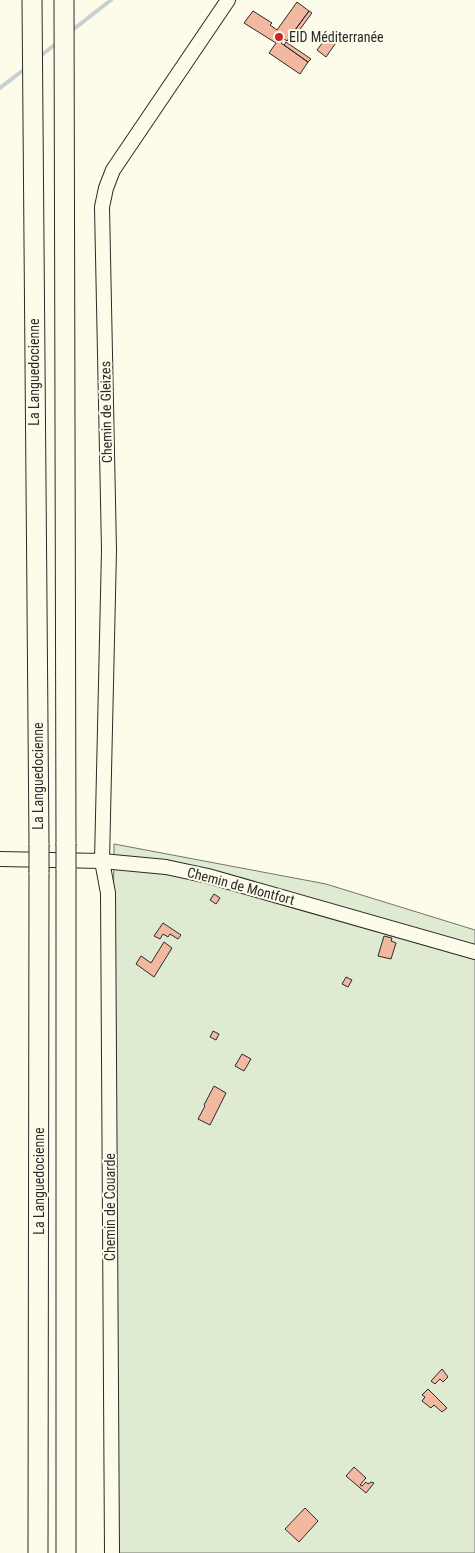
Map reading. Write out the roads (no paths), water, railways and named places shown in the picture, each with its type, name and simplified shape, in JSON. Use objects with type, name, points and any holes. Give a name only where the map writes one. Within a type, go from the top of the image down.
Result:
[{"type":"highway","name":"La Languedocienne","points":[[64,0],[66,1553]]},
{"type":"highway","name":"La Languedocienne","points":[[32,4],[39,872],[38,1553]]},
{"type":"street","name":"Chemin de Gleizes","points":[[102,861],[108,550],[102,208],[106,188],[113,170],[228,0]]},
{"type":"street","name":"Chemin de Montfort","points":[[0,859],[102,861],[166,868],[208,876],[475,952]]},
{"type":"street","points":[[0,859],[0,865]]},
{"type":"street","name":"Chemin de Couarde","points":[[102,861],[108,893],[112,1553]]},
{"type":"waterway","points":[[70,32],[111,0]]},
{"type":"waterway","points":[[39,57],[57,43]]},
{"type":"waterway","points":[[0,88],[26,68]]},
{"type":"place","name":"EID Méditerranée","points":[[279,37]]}]
